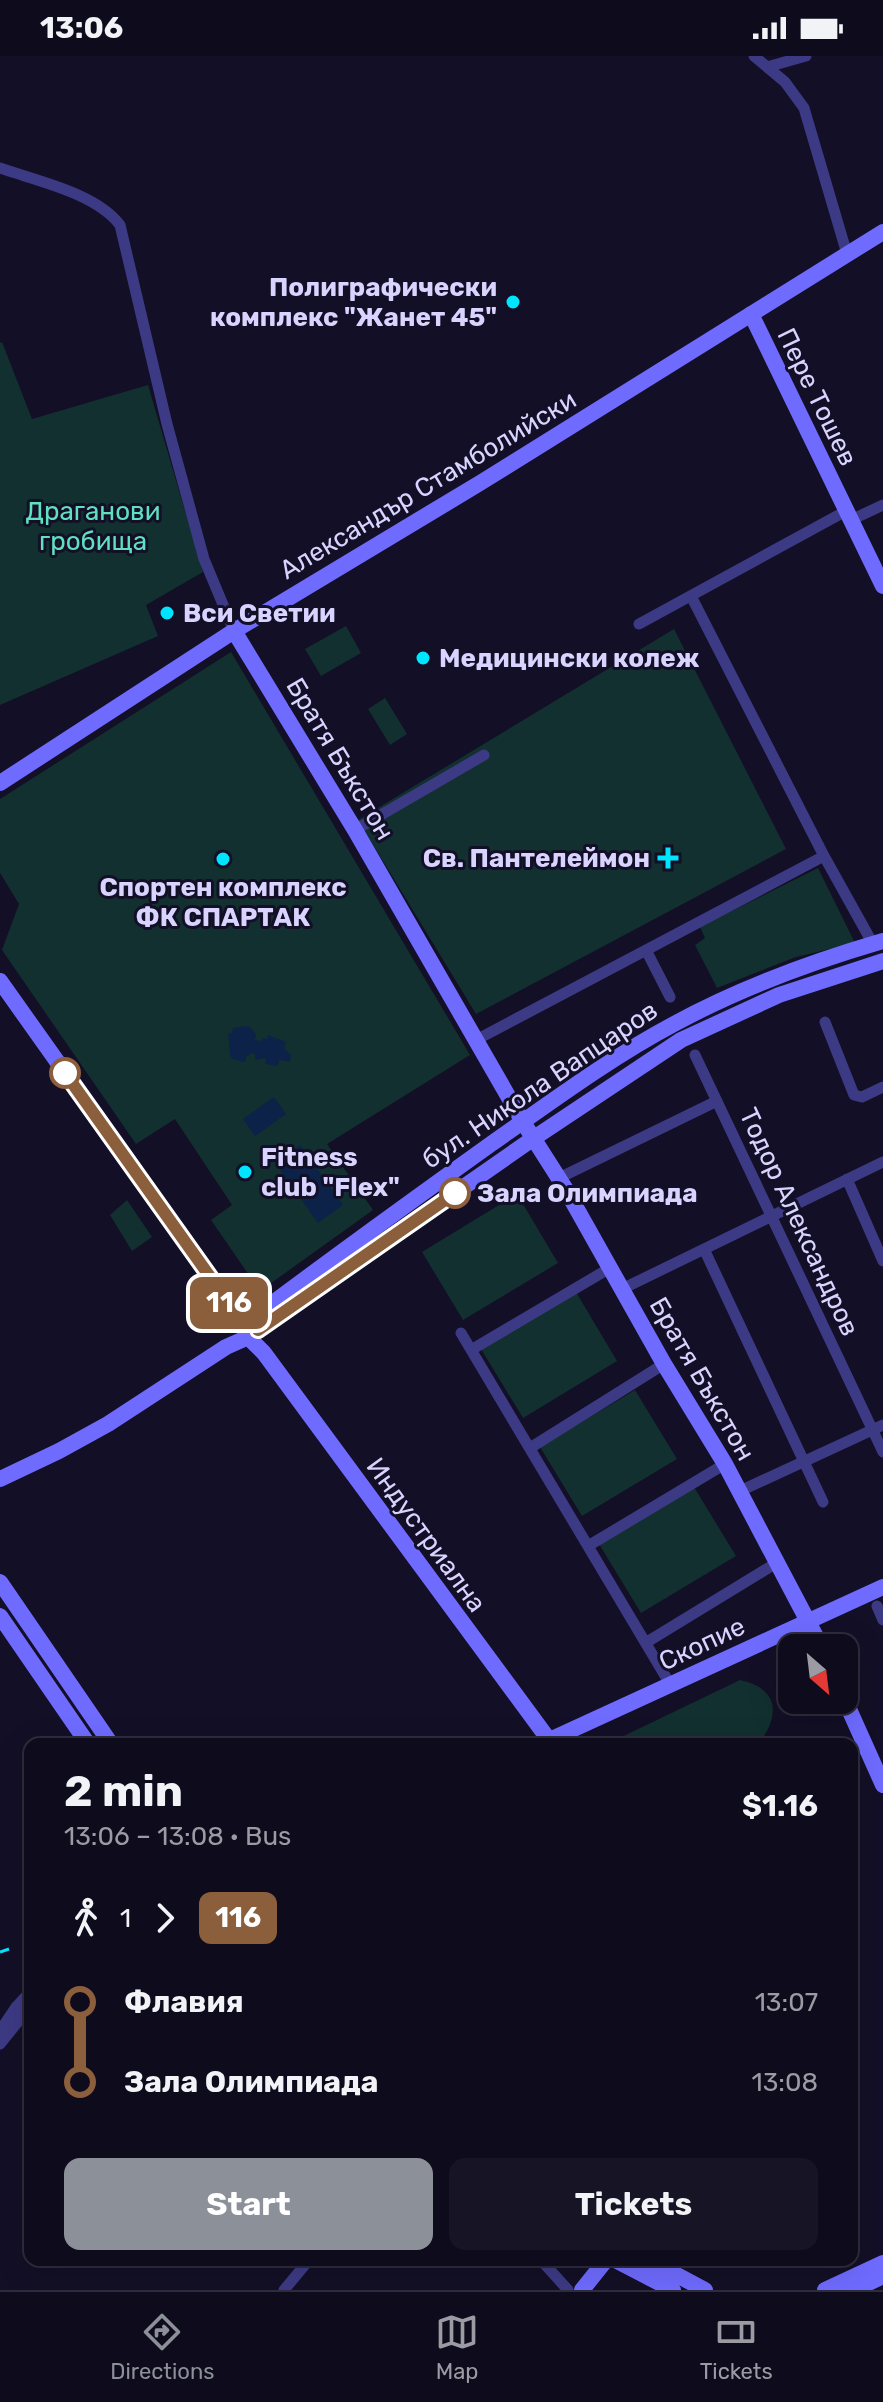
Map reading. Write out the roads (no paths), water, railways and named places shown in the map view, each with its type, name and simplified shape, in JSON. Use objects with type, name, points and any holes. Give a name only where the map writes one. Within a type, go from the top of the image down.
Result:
[{"type":"street","points":[[754,56],[785,82],[804,108],[847,254]]},
{"type":"street","points":[[767,67],[806,56]]},
{"type":"street","points":[[0,168],[67,190],[110,211],[120,225],[167,424],[204,559],[234,631]]},
{"type":"street","name":"Александър Стамболийски","points":[[0,783],[234,631],[480,483],[883,232]]},
{"type":"street","name":"Пере Тошев","points":[[751,314],[883,586]]},
{"type":"street","points":[[639,624],[849,515],[883,505]]},
{"type":"street","points":[[691,596],[824,856],[878,943]]},
{"type":"street","name":"Братя Бъкстон","points":[[234,631],[355,830],[725,1464],[815,1634]]},
{"type":"street","points":[[355,830],[484,755]]},
{"type":"street","points":[[476,1040],[824,856]]},
{"type":"street","name":"бул. Никола Вапцаров","points":[[0,1479],[108,1424],[226,1347],[390,1215],[634,1047],[698,1011],[781,975],[878,943]]},
{"type":"street","points":[[646,950],[670,997]]},
{"type":"street","name":"бул. Никола Вапцаров","points":[[248,1330],[681,1040],[779,995],[883,961]]},
{"type":"street","name":"Индустриална","points":[[0,981],[264,1353],[543,1738]]},
{"type":"street","points":[[825,1022],[854,1095],[862,1097],[883,1087]]},
{"type":"street","name":"Тодор Александров","points":[[695,1055],[878,1427],[883,1452]]},
{"type":"street","points":[[559,1178],[717,1101]]},
{"type":"street","points":[[622,1289],[883,1162]]},
{"type":"street","points":[[847,1179],[883,1261]]},
{"type":"street","points":[[704,1249],[823,1502]]},
{"type":"street","points":[[471,1350],[610,1268]]},
{"type":"street","points":[[461,1333],[670,1684]]},
{"type":"street","points":[[530,1448],[664,1364]]},
{"type":"street","points":[[740,1491],[878,1427]]},
{"type":"street","points":[[588,1546],[725,1464]]},
{"type":"street","points":[[647,1642],[778,1562]]},
{"type":"street","points":[[0,1582],[107,1738]]},
{"type":"street","name":"Скопие","points":[[557,1738],[883,1587]]},
{"type":"street","points":[[877,1606],[883,1620]]},
{"type":"street","points":[[0,1616],[84,1738]]},
{"type":"street","points":[[853,1714],[878,1760],[883,1785]]},
{"type":"street","points":[[0,2031],[24,1998]]},
{"type":"street","points":[[0,2044],[24,2014]]},
{"type":"street","points":[[841,2288],[883,2263]]},
{"type":"street","points":[[284,2290],[304,2266]]},
{"type":"street","points":[[546,2266],[568,2290]]},
{"type":"street","points":[[582,2290],[601,2266]]},
{"type":"street","points":[[627,2266],[673,2290]]},
{"type":"street","points":[[660,2266],[705,2290]]},
{"type":"street","points":[[841,2288],[883,2276]]},
{"type":"water","points":[[245,1026],[256,1035],[255,1040],[262,1041],[268,1035],[286,1042],[284,1049],[291,1055],[290,1062],[279,1060],[278,1066],[265,1064],[266,1058],[255,1060],[252,1053],[245,1062],[232,1059],[228,1034],[232,1033],[233,1028]]},
{"type":"water","points":[[274,1097],[286,1114],[255,1136],[243,1119]]},
{"type":"water","points":[[300,1145],[343,1205],[318,1223],[275,1163]]},
{"type":"railway","points":[[0,1952],[9,1949]]},
{"type":"place","name":"Полиграфически комплекс \"Жанет 45\"","points":[[513,302]]},
{"type":"place","name":"Вси Светии","points":[[167,613]]},
{"type":"place","name":"Медицински колеж","points":[[423,658]]},
{"type":"place","name":"Св. Пантелеймон","points":[[668,858]]},
{"type":"place","name":"Спортен комплекс ФК СПАРТАК","points":[[223,859]]},
{"type":"place","name":"Fitness club \"Flex\"","points":[[245,1172]]},
{"type":"place","name":"Зала Олимпиада","points":[[455,1193]]},
{"type":"park label","name":"Драганови гробища","points":[[93,526]]}]
